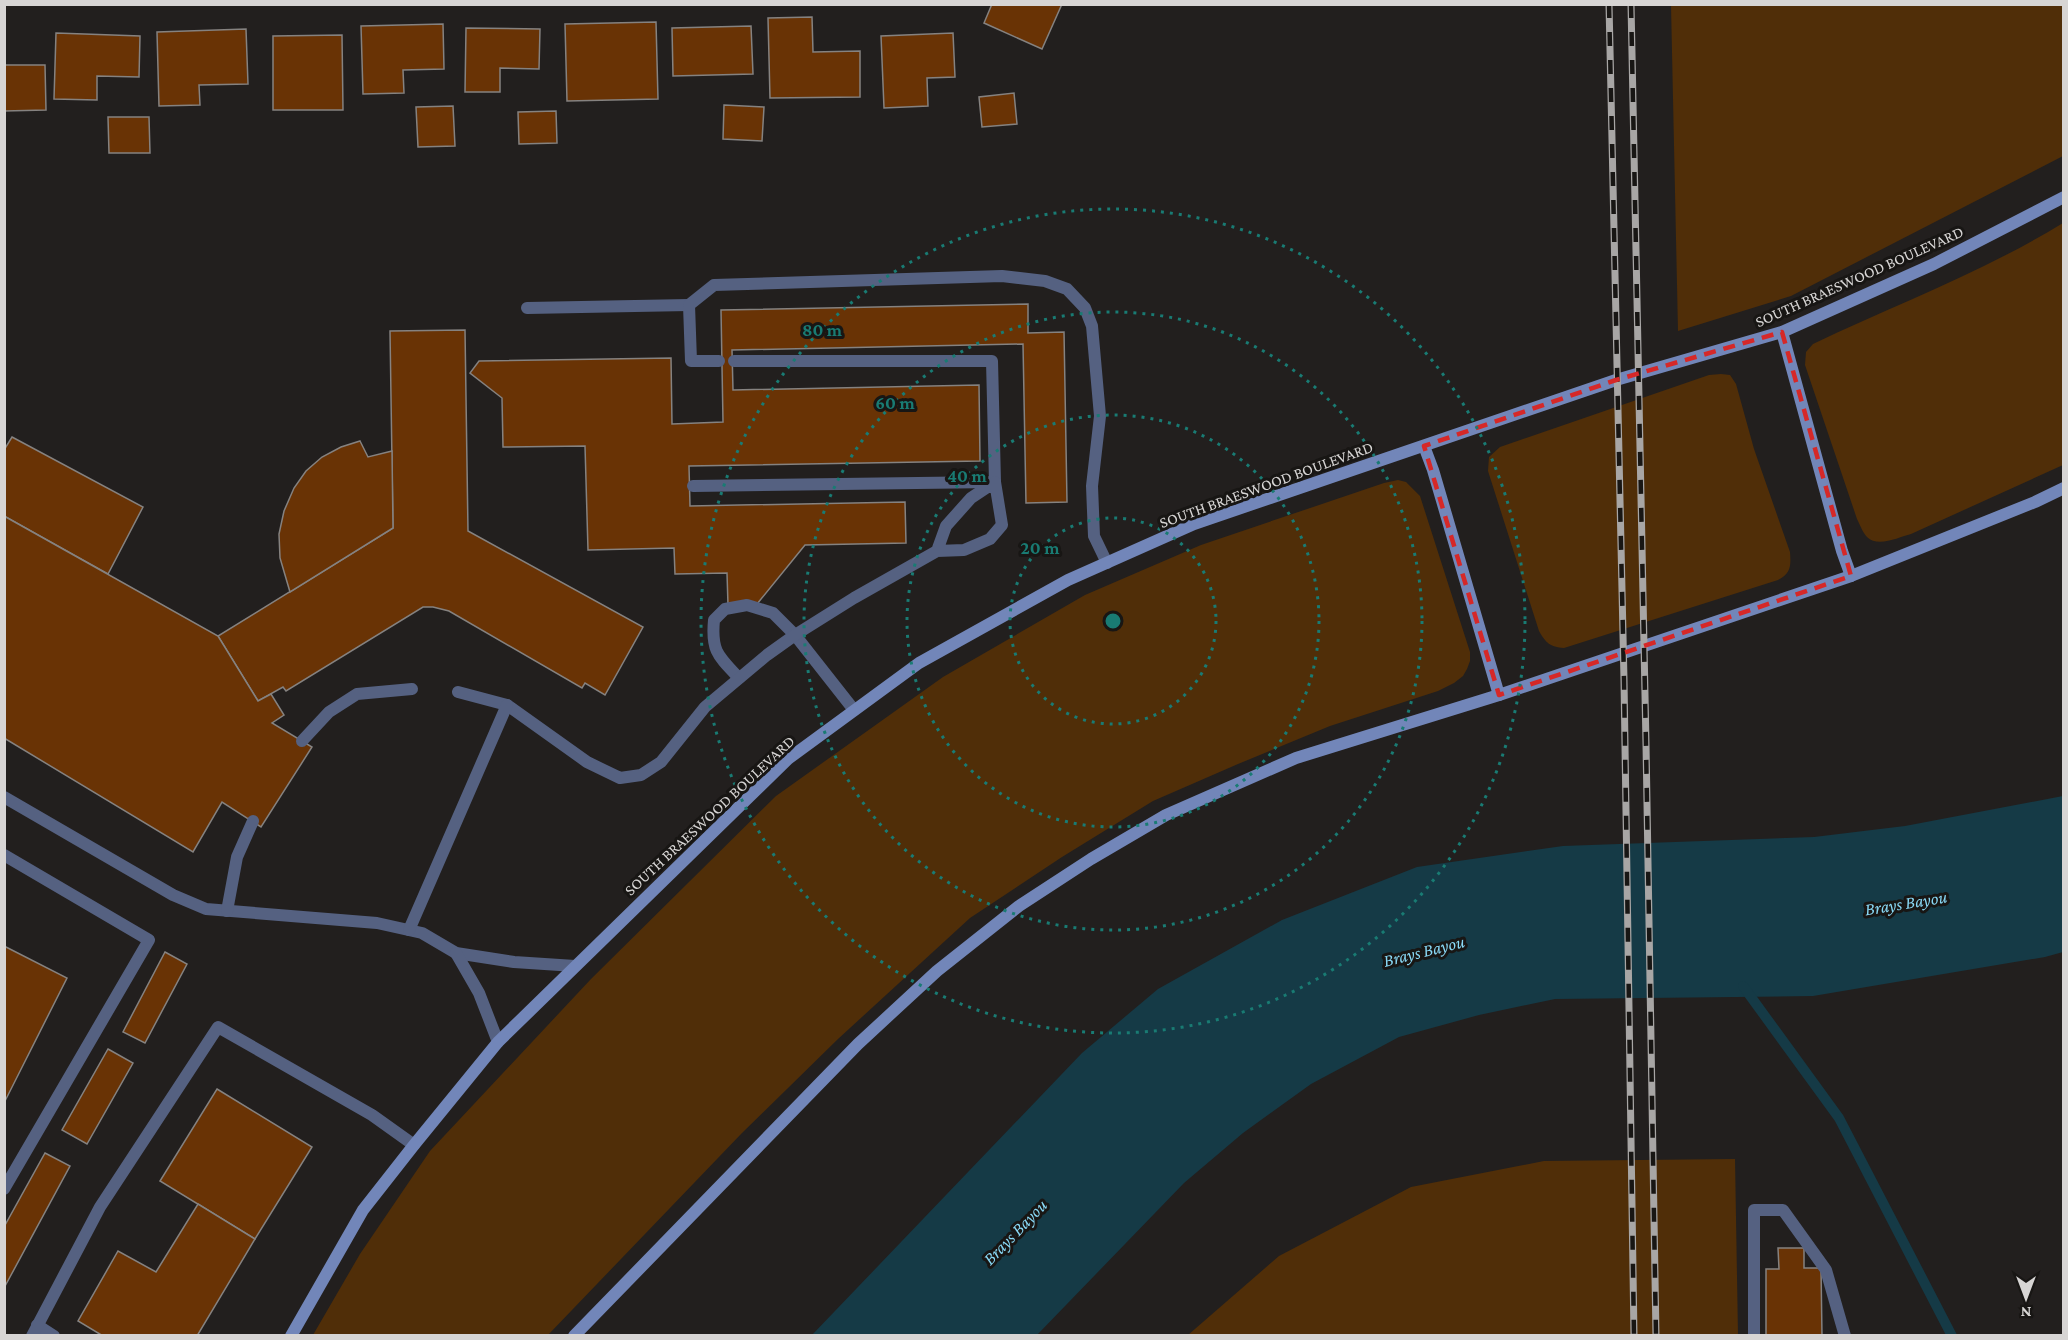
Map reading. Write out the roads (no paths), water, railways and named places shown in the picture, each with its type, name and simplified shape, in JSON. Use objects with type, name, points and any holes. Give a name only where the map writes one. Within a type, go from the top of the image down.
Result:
[{"type":"main road","name":"SOUTH BRAESWOOD BOULEVARD","points":[[291,1335],[363,1210],[498,1042],[788,759],[919,663],[1068,580],[1194,525],[1616,380],[1782,332],[1934,264],[2064,197]]},
{"type":"main road","points":[[1782,332],[1842,551],[1851,576]]},
{"type":"main road","points":[[1424,446],[1499,695]]},
{"type":"main road","points":[[574,1335],[858,1044],[937,971],[1019,906],[1091,859],[1177,811],[1296,758],[1499,695],[1851,576],[2035,502],[2064,488]]},
{"type":"lane","points":[[527,308],[689,305],[714,285],[1002,276],[1045,281],[1067,290],[1085,308],[1092,326],[1100,416],[1092,486],[1094,536],[1107,563]]},
{"type":"lane","points":[[689,305],[691,361],[718,361]]},
{"type":"lane","points":[[458,692],[507,705],[586,762],[620,778],[641,775],[661,762],[705,707],[795,635],[854,598],[937,551],[964,550],[990,539],[1002,525],[995,482],[993,361],[734,361]]},
{"type":"lane","points":[[693,486],[995,482]]},
{"type":"lane","points":[[937,551],[946,526],[971,498],[995,482]]},
{"type":"lane","points":[[739,678],[720,658],[712,640],[714,620],[726,609],[747,606],[762,609],[773,614],[795,635],[854,710]]},
{"type":"lane","points":[[302,741],[330,712],[357,694],[412,689]]},
{"type":"lane","points":[[409,930],[507,705]]},
{"type":"lane","points":[[4,797],[173,895],[206,909],[377,923],[422,933],[456,953],[514,962],[575,966]]},
{"type":"lane","points":[[227,911],[237,857],[253,821]]},
{"type":"lane","points":[[4,855],[149,940],[4,1190]]},
{"type":"lane","points":[[456,953],[479,993],[498,1042]]},
{"type":"lane","points":[[54,1335],[34,1330],[100,1207],[218,1026],[372,1116],[414,1145]]},
{"type":"lane","points":[[1754,1335],[1754,1210],[1784,1210],[1826,1270],[1845,1335]]},
{"type":"water","name":"Brays Bayou","points":[[2063,796],[2063,952],[2045,957],[1813,996],[1555,999],[1479,1015],[1399,1037],[1311,1084],[1243,1133],[1184,1183],[1037,1335],[812,1335],[1082,1053],[1158,989],[1282,920],[1417,867],[1563,846],[1814,837],[1905,826]]},
{"type":"waterway","points":[[1743,986],[1839,1118],[1952,1336]]},
{"type":"railway","points":[[1609,4],[1624,680],[1634,1336]]},
{"type":"railway","points":[[1631,4],[1656,1336]]}]
